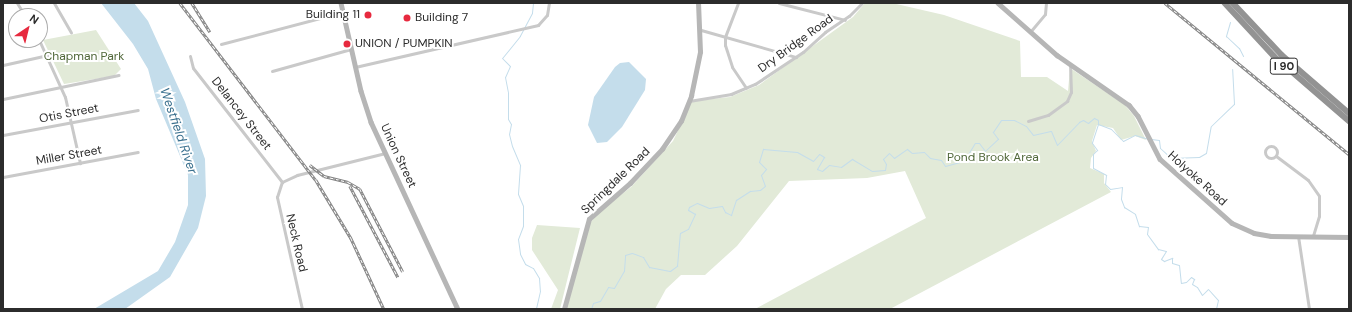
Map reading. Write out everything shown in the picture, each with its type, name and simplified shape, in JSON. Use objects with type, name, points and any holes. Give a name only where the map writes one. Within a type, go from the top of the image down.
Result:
[{"type":"highway","name":"I 90","points":[[1225,3],[1283,66],[1349,121]]},
{"type":"highway","name":"I 90","points":[[1233,3],[1282,55],[1349,113]]},
{"type":"street","points":[[54,3],[71,32]]},
{"type":"street","name":"Union Street","points":[[341,3],[365,105],[385,153],[458,309]]},
{"type":"street","points":[[355,66],[534,26],[544,21],[549,3]]},
{"type":"street","name":"Springdale Road","points":[[564,309],[589,219],[630,183],[670,140],[689,101],[699,57],[701,30],[698,3]]},
{"type":"street","points":[[738,3],[725,37],[728,60],[746,88]]},
{"type":"street","points":[[779,3],[845,20]]},
{"type":"street","name":"Dry Bridge Road","points":[[689,101],[730,94],[746,88],[796,57],[826,32],[845,20],[862,3]]},
{"type":"street","name":"Holyoke Road","points":[[998,3],[1030,32],[1067,61],[1129,105],[1160,159],[1235,225],[1266,236],[1349,237]]},
{"type":"street","points":[[1030,32],[1045,14],[1046,3]]},
{"type":"street","points":[[221,44],[343,12]]},
{"type":"street","points":[[701,30],[796,57]]},
{"type":"street","points":[[44,48],[62,87],[73,122],[80,163]]},
{"type":"street","points":[[272,71],[351,49]]},
{"type":"street","points":[[3,65],[48,56]]},
{"type":"street","name":"Delancey Street","points":[[190,56],[193,68],[282,182]]},
{"type":"street","points":[[1028,121],[1048,116],[1067,101],[1071,92],[1072,74],[1067,61]]},
{"type":"street","points":[[3,99],[119,75]]},
{"type":"street","name":"Otis Street","points":[[3,135],[138,110]]},
{"type":"street","points":[[1276,156],[1267,157],[1265,150],[1269,146],[1274,148],[1276,156],[1308,180],[1319,196],[1319,216],[1313,236]]},
{"type":"street","name":"Miller Street","points":[[3,177],[138,152]]},
{"type":"street","points":[[282,182],[297,174],[385,153]]},
{"type":"street","name":"Neck Road","points":[[282,182],[277,197],[302,309]]},
{"type":"street","points":[[1298,236],[1309,309]]},
{"type":"green space","name":"Pond Brook Area","points":[[865,3],[892,3],[944,15],[1020,41],[1021,77],[1047,77],[1068,91],[1070,68],[1125,105],[1134,116],[1146,140],[1135,136],[1121,140],[1113,128],[1097,125],[1092,141],[1096,151],[1091,158],[1090,168],[1104,174],[1104,183],[1111,192],[890,309],[755,309],[926,218],[905,171],[867,178],[789,181],[737,246],[705,275],[681,275],[666,289],[655,309],[566,309],[590,223],[599,212],[631,187],[673,141],[692,101],[730,97],[759,85],[853,17]]},
{"type":"green space","name":"Chapman Park","points":[[96,30],[121,69],[114,76],[64,84],[47,48],[48,39]]},
{"type":"green space","points":[[537,225],[580,228],[560,309],[551,309],[558,290],[532,250],[532,238]]},
{"type":"water","name":"Westfield River","points":[[101,3],[134,3],[148,21],[185,102],[205,159],[206,196],[198,228],[170,277],[125,309],[94,309],[158,271],[175,242],[188,205],[188,175],[156,99],[148,69],[133,44]]},
{"type":"water","points":[[629,62],[646,79],[645,90],[622,127],[607,142],[597,143],[588,125],[594,97],[615,67],[620,63]]},
{"type":"waterway","points":[[533,3],[532,13],[520,36],[502,58],[510,66],[505,77],[508,92],[508,119],[511,124],[509,134],[520,165],[518,194],[523,206],[523,226],[518,239],[520,254],[525,264],[533,268],[539,278],[540,291],[536,309]]},
{"type":"waterway","points":[[1230,22],[1226,36],[1239,48],[1243,56]]},
{"type":"waterway","points":[[1151,139],[1159,140],[1160,148],[1171,158],[1199,157],[1206,153],[1211,126],[1234,104],[1232,69]]},
{"type":"waterway","points":[[591,309],[593,303],[600,301],[608,287],[614,288],[624,271],[625,255],[632,253],[643,257],[649,267],[670,271],[677,266],[680,233],[688,229],[695,214],[688,210],[689,207],[697,203],[709,208],[722,206],[725,212],[731,215],[736,200],[750,191],[760,190],[765,186],[761,175],[766,169],[759,162],[763,149],[797,152],[813,161],[819,154],[824,157],[817,169],[822,171],[829,165],[841,167],[852,159],[872,171],[885,170],[886,164],[883,159],[889,153],[894,158],[907,149],[912,153],[924,152],[930,158],[941,160],[945,166],[964,161],[975,143],[979,143],[985,151],[998,139],[993,132],[1001,120],[1014,120],[1026,126],[1033,135],[1051,131],[1057,145],[1079,122],[1083,120],[1088,123],[1094,118],[1098,120],[1098,124],[1111,129],[1123,141],[1135,135],[1148,139]]},
{"type":"waterway","points":[[1098,124],[1092,143],[1097,150],[1093,154],[1093,168],[1106,175],[1105,184],[1110,189],[1122,187],[1121,199],[1124,207],[1135,214],[1139,226],[1148,227],[1147,234],[1158,249],[1166,251],[1161,259],[1164,261],[1172,258],[1172,263],[1179,265],[1181,283],[1186,282],[1191,277],[1194,279],[1192,284],[1197,287],[1202,295],[1208,289],[1218,300],[1216,309]]},
{"type":"railway","points":[[180,3],[316,180],[351,238],[384,309]]},
{"type":"railway","points":[[192,3],[210,32]]},
{"type":"railway","points":[[1165,3],[1349,154]]},
{"type":"railway","points":[[310,165],[324,176],[348,182],[360,189],[403,272]]},
{"type":"railway","points":[[350,186],[398,277]]},
{"type":"place","name":"Building 11","points":[[368,15]]},
{"type":"place","name":"Building 7","points":[[407,18]]},
{"type":"place","name":"UNION / PUMPKIN","points":[[347,44]]}]
